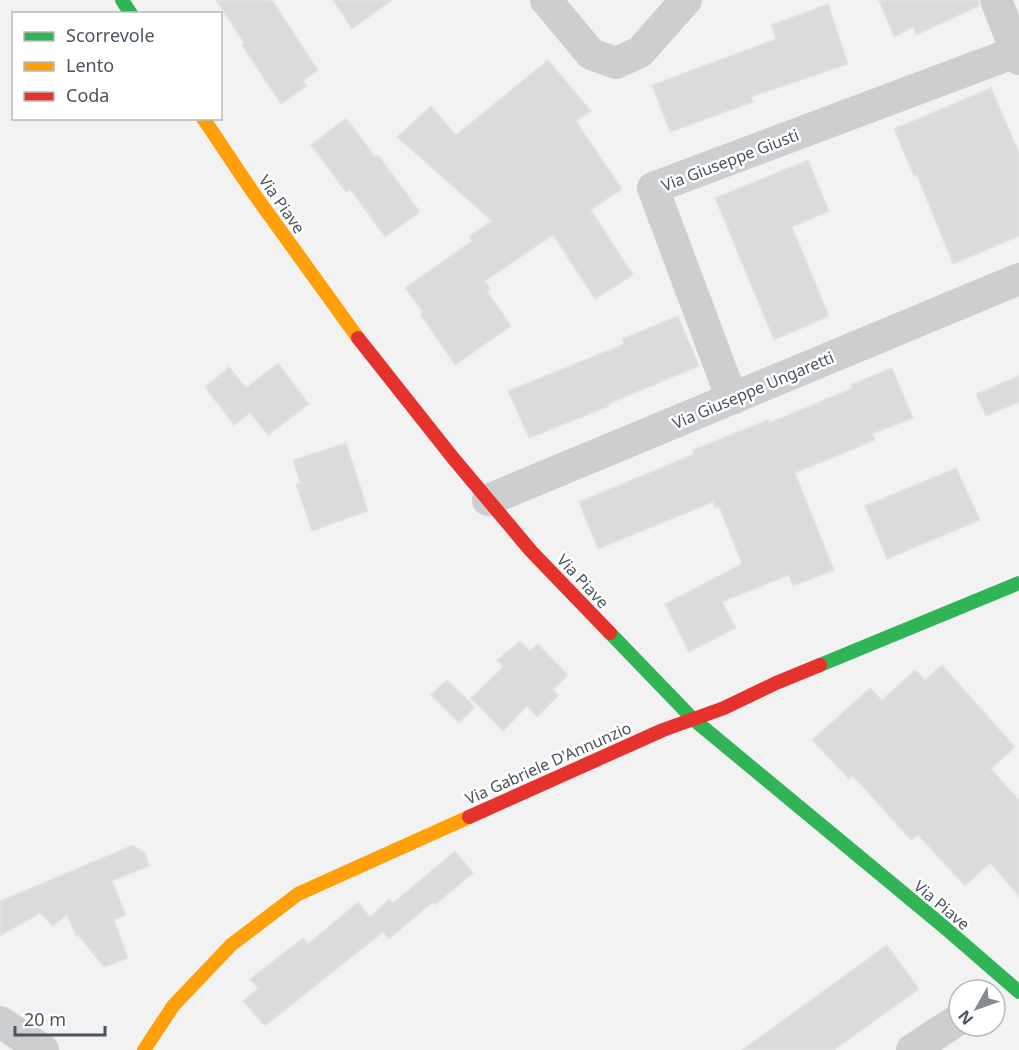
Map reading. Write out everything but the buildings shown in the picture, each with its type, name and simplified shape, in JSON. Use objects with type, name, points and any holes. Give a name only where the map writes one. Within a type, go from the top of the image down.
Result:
[{"type":"main road","name":"Via Piave","points":[[204,120],[252,191],[360,341],[488,500],[539,559],[693,719],[943,926],[1008,990]]},
{"type":"main road","name":"Via Gabriele D'Annunzio","points":[[144,1050],[173,1006],[231,945],[298,894],[663,730],[724,708],[776,683],[1019,583]]},
{"type":"street","points":[[546,0],[591,54],[616,63],[640,52],[686,0]]},
{"type":"street","points":[[996,0],[1018,55]]},
{"type":"street","name":"Via Giuseppe Giusti","points":[[732,399],[653,188],[1018,55]]},
{"type":"street","name":"Via Giuseppe Ungaretti","points":[[488,500],[1019,279]]},
{"type":"street","points":[[0,1022],[43,1050]]},
{"type":"street","points":[[912,1050],[947,1027]]},
{"type":"traffic: fast","points":[[122,0],[130,12]]},
{"type":"traffic: fast","points":[[820,665],[1019,583]]},
{"type":"traffic: fast","points":[[610,633],[693,719],[943,926],[1019,992]]},
{"type":"traffic: slow","points":[[204,120],[252,191],[358,338]]},
{"type":"traffic: slow","points":[[144,1050],[173,1006],[231,945],[298,894],[469,817]]},
{"type":"traffic: jam","points":[[358,338],[453,458],[531,551],[610,633]]},
{"type":"traffic: jam","points":[[469,817],[663,730],[724,708],[820,665]]}]
